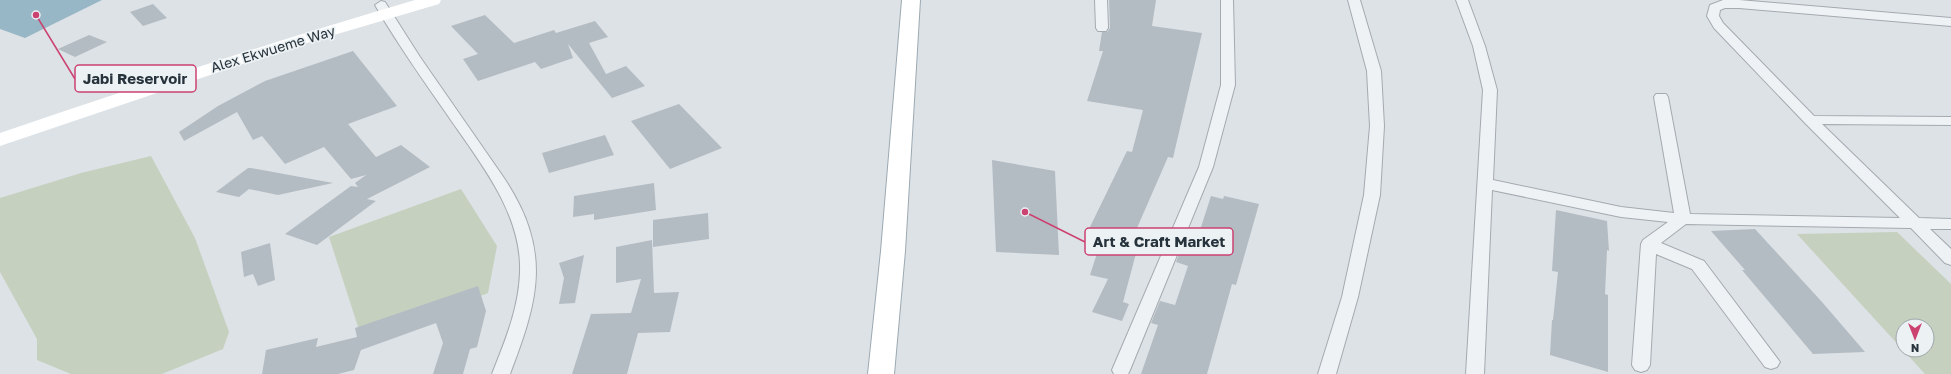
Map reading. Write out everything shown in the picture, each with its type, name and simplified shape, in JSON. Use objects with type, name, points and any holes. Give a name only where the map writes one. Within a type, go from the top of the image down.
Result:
[{"type":"main road","points":[[880,374],[893,251],[911,0]]},
{"type":"street","name":"Alex Ekwueme Way","points":[[0,140],[149,88],[383,10],[399,0]]},
{"type":"street","name":"Alex Ekwueme Way","points":[[0,126],[84,97],[309,25],[433,0]]},
{"type":"street","points":[[1101,0],[1102,28]]},
{"type":"street","points":[[1121,370],[1206,167],[1228,85],[1227,0]]},
{"type":"street","points":[[1327,374],[1350,297],[1372,195],[1377,126],[1374,71],[1354,0]]},
{"type":"street","points":[[1462,0],[1479,46],[1490,90],[1475,374]]},
{"type":"street","points":[[1951,22],[1739,4],[1723,4],[1714,8],[1713,16],[1718,25],[1810,120],[1951,259]]},
{"type":"street","points":[[383,10],[504,189],[522,227],[528,257],[528,282],[521,320],[501,374]]},
{"type":"street","points":[[1661,97],[1683,219]]},
{"type":"street","points":[[1810,120],[1951,121]]},
{"type":"street","points":[[1484,183],[1621,212],[1683,219],[1951,224]]},
{"type":"street","points":[[1641,365],[1649,244],[1683,219]]},
{"type":"street","points":[[1649,244],[1698,264],[1771,362]]},
{"type":"green space","points":[[151,156],[195,238],[229,332],[223,349],[162,374],[71,374],[37,360],[37,339],[0,272],[0,198],[81,173]]},
{"type":"green space","points":[[461,189],[497,246],[488,293],[363,342],[329,237]]},
{"type":"green space","points":[[1897,232],[1951,284],[1951,374],[1925,374],[1910,358],[1935,358],[1935,318],[1895,318],[1895,341],[1797,234]]},
{"type":"water","points":[[0,0],[102,0],[25,38],[0,29]]},
{"type":"building","points":[[1109,0],[1156,0],[1152,26],[1202,33],[1173,158],[1168,157],[1130,244],[1138,246],[1123,302],[1129,304],[1122,321],[1092,312],[1108,279],[1090,275],[1103,235],[1088,231],[1127,151],[1132,152],[1143,110],[1087,101],[1103,51],[1099,51],[1102,32],[1107,32],[1110,28]]},
{"type":"building","points":[[153,4],[167,18],[143,26],[130,12]]},
{"type":"building","points":[[485,15],[514,43],[554,30],[556,33],[595,21],[608,37],[589,43],[606,74],[626,66],[645,86],[612,98],[568,44],[573,58],[541,69],[535,62],[478,81],[463,59],[478,54],[451,26]]},
{"type":"building","points":[[89,35],[107,42],[75,57],[58,49]]},
{"type":"building","points":[[353,51],[397,106],[348,124],[376,157],[401,145],[430,167],[367,199],[376,201],[317,245],[285,234],[351,186],[358,187],[355,183],[366,175],[351,179],[324,147],[285,164],[262,136],[253,140],[237,112],[184,141],[179,132],[218,106],[265,81]]},
{"type":"building","points":[[679,104],[722,148],[670,169],[631,121]]},
{"type":"building","points":[[605,135],[614,155],[549,173],[542,153]]},
{"type":"building","points":[[992,160],[1055,171],[1059,255],[996,252]]},
{"type":"building","points":[[248,168],[333,183],[278,195],[249,189],[239,197],[216,192]]},
{"type":"building","points":[[654,183],[656,210],[594,220],[594,214],[573,217],[574,196]]},
{"type":"building","points":[[1211,196],[1223,199],[1224,196],[1259,204],[1236,285],[1232,284],[1207,374],[1141,374],[1158,325],[1151,323],[1160,301],[1175,305],[1188,266],[1176,262],[1181,249],[1193,252]]},
{"type":"building","points":[[1556,210],[1607,221],[1609,251],[1607,250],[1605,294],[1608,295],[1608,372],[1550,355],[1552,320],[1558,272],[1552,271]]},
{"type":"building","points":[[708,213],[709,239],[653,247],[653,220]]},
{"type":"building","points":[[1755,229],[1822,302],[1865,352],[1813,354],[1742,270],[1745,270],[1711,231]]},
{"type":"building","points":[[652,240],[654,293],[679,292],[670,332],[638,333],[627,374],[572,374],[591,314],[631,313],[641,279],[616,283],[616,247]]},
{"type":"building","points":[[270,243],[275,280],[258,286],[253,274],[244,277],[241,252]]},
{"type":"building","points":[[584,255],[575,303],[559,304],[564,278],[559,263]]},
{"type":"building","points":[[478,286],[486,311],[477,347],[470,349],[463,374],[433,374],[443,343],[436,323],[361,350],[354,370],[338,374],[262,374],[266,350],[318,338],[316,347],[357,337],[355,328]]},
{"type":"place","name":"Jabi Reservoir","points":[[36,15]]},
{"type":"place","name":"Art & Craft Market","points":[[1025,212]]}]
